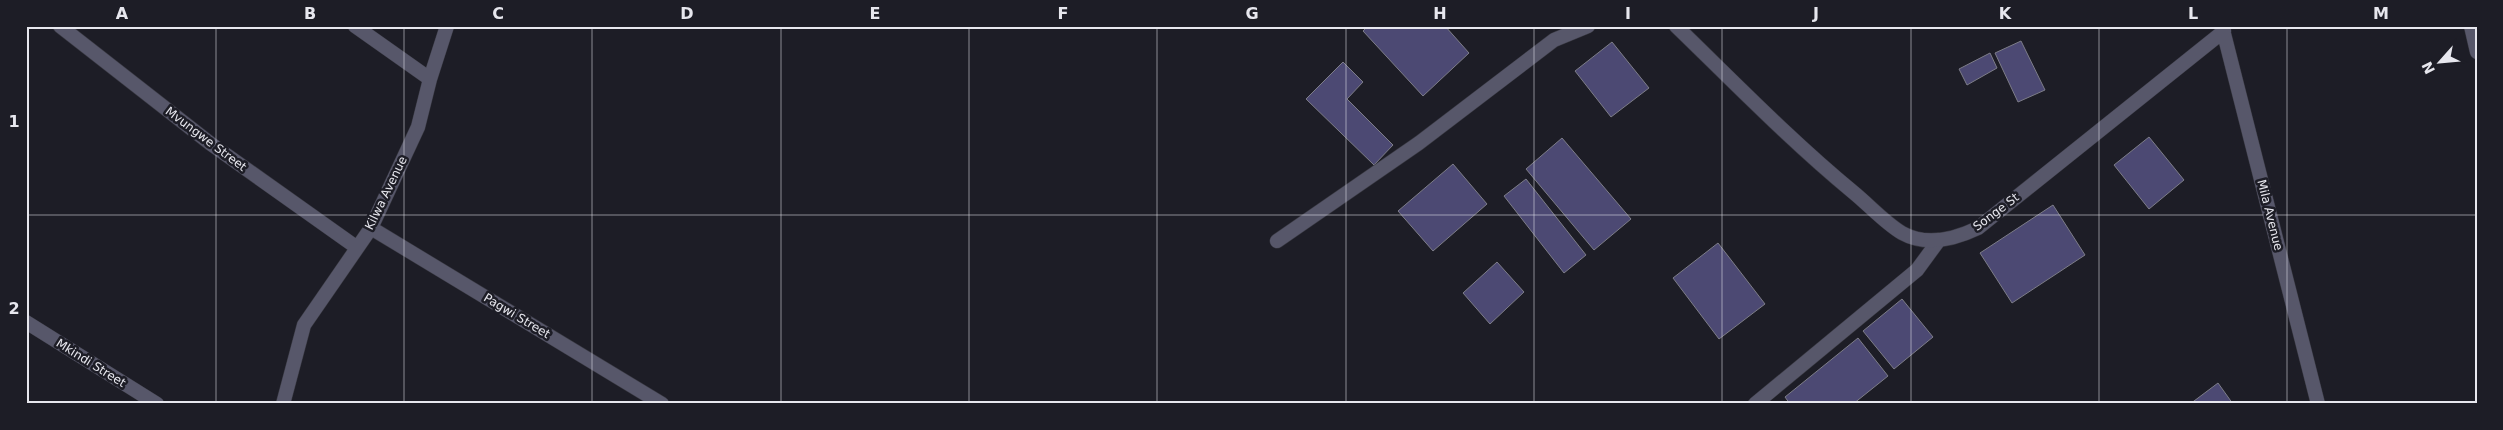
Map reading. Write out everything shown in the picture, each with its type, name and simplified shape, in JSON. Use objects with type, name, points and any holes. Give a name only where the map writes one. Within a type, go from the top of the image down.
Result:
[{"type":"street","name":"Mvungwe Street","points":[[60,26],[211,144],[356,247]]},
{"type":"street","points":[[355,26],[430,79]]},
{"type":"street","name":"Kilwa Avenue","points":[[282,404],[304,325],[356,247],[371,228],[418,127],[430,79],[447,26]]},
{"type":"street","points":[[1277,242],[1419,143],[1554,40],[1588,26]]},
{"type":"street","name":"Songe St","points":[[1676,26],[1814,160],[1903,234],[1925,240],[1957,238],[1978,228],[2223,29]]},
{"type":"street","points":[[2470,26],[2477,52]]},
{"type":"street","name":"Mila Avenue","points":[[2223,29],[2318,404]]},
{"type":"street","name":"Pagwi Street","points":[[371,228],[662,404]]},
{"type":"street","points":[[1755,404],[1917,270],[1939,240]]},
{"type":"street","name":"Mkindi Street","points":[[26,322],[157,404]]},
{"type":"building","points":[[1368,26],[1445,26],[1469,53],[1423,96],[1363,31]]},
{"type":"building","points":[[2021,41],[2045,90],[2018,102],[1995,53]]},
{"type":"building","points":[[1612,42],[1649,88],[1611,117],[1575,71]]},
{"type":"building","points":[[1990,53],[1997,68],[1967,85],[1959,69]]},
{"type":"building","points":[[1343,62],[1363,82],[1347,99],[1393,145],[1374,165],[1306,99]]},
{"type":"building","points":[[2149,137],[2184,180],[2149,209],[2114,165]]},
{"type":"building","points":[[1562,138],[1631,219],[1594,250],[1526,169]]},
{"type":"building","points":[[1453,164],[1487,204],[1433,251],[1398,211]]},
{"type":"building","points":[[1526,179],[1586,255],[1564,273],[1504,196]]},
{"type":"building","points":[[2053,205],[2085,255],[2012,303],[1980,253]]},
{"type":"building","points":[[1718,243],[1765,304],[1719,339],[1673,278]]},
{"type":"building","points":[[1497,262],[1524,292],[1490,324],[1463,293]]},
{"type":"building","points":[[1902,299],[1933,337],[1894,369],[1863,331]]},
{"type":"building","points":[[1858,338],[1888,376],[1853,404],[1790,404],[1785,397]]},
{"type":"building","points":[[2218,383],[2233,404],[2190,404]]}]
